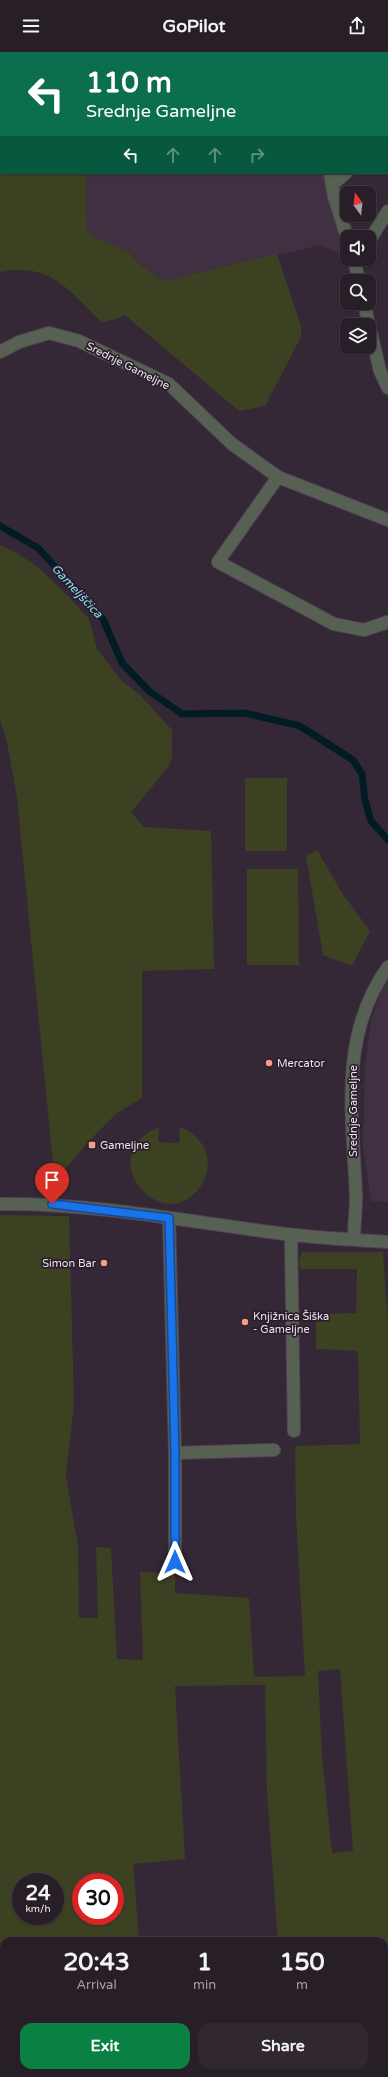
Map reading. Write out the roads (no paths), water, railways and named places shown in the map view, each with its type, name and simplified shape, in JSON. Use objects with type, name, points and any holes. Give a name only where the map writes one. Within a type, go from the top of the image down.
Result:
[{"type":"street","points":[[344,174],[332,179],[334,196],[345,230]]},
{"type":"street","points":[[376,230],[388,211]]},
{"type":"street","points":[[366,310],[380,371],[388,388]]},
{"type":"street","name":"Srednje Gameljne","points":[[0,352],[19,342],[48,333],[79,341],[169,384],[232,444],[278,477],[388,520]]},
{"type":"street","points":[[278,477],[218,562],[334,624],[364,630],[388,622]]},
{"type":"street","name":"Srednje Gameljne","points":[[354,1239],[356,1198],[351,1106],[353,1061],[361,1016],[375,984],[388,967]]},
{"type":"street","points":[[0,1204],[52,1204],[91,1207],[291,1235],[388,1242]]},
{"type":"street","points":[[169,1218],[175,1453],[175,1562]]},
{"type":"street","points":[[291,1235],[294,1431]]},
{"type":"street","points":[[175,1453],[274,1450]]},
{"type":"waterway","name":"Gameljščica","points":[[0,526],[38,548],[103,619],[122,663],[149,691],[182,714],[245,713],[300,726],[353,760],[362,774],[365,800],[371,821],[388,840]]},
{"type":"place","name":"Mercator","points":[[269,1063]]},
{"type":"place","name":"Gameljne","points":[[92,1145]]},
{"type":"place","name":"Simon Bar","points":[[104,1263]]},
{"type":"place","name":"Knjižnica Šiška - Gameljne","points":[[245,1322]]}]
